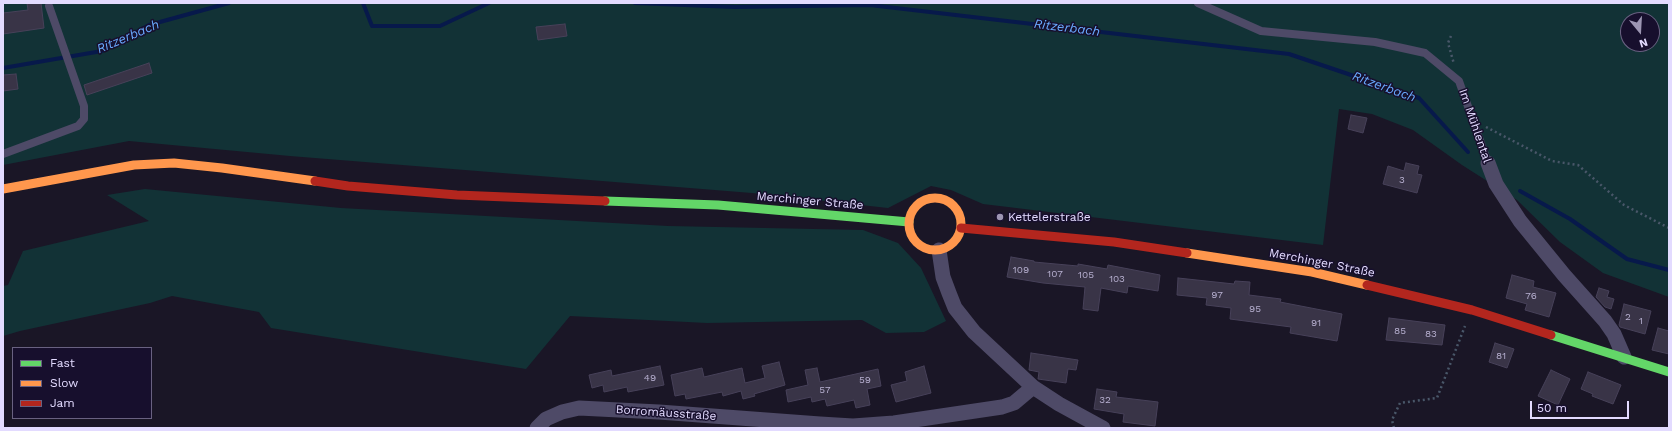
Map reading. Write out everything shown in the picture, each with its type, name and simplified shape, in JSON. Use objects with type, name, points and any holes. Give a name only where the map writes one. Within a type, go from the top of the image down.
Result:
[{"type":"street","name":"Merchinger Straße","points":[[3,189],[80,174],[134,166],[174,163],[222,168],[348,186],[457,195],[709,205],[909,222]]},
{"type":"street","name":"Im Mühlental","points":[[1488,163],[1496,184],[1520,221],[1564,275],[1605,321],[1614,334],[1624,357]]},
{"type":"street","points":[[930,198],[938,198],[946,200],[953,205],[961,220],[961,228],[953,243],[938,250],[924,247],[917,243],[912,237],[909,222],[911,214],[919,204],[930,198]]},
{"type":"street","name":"Merchinger Straße","points":[[961,228],[1114,242],[1305,270],[1472,310],[1669,372]]},
{"type":"street","points":[[938,250],[942,277],[955,308],[974,332],[1033,387],[1103,428]]},
{"type":"street","name":"Borromäusstraße","points":[[537,428],[546,419],[562,412],[579,408],[659,412],[853,426],[894,423],[1002,407],[1014,403],[1033,387]]},
{"type":"lane","name":"Im Mühlental","points":[[1198,3],[1261,31],[1376,42],[1425,54],[1459,81],[1488,163]]},
{"type":"lane","points":[[3,154],[78,126],[84,119],[84,106],[49,6]]},
{"type":"path","points":[[1451,36],[1448,43],[1459,81]]},
{"type":"path","points":[[1483,121],[1487,128],[1552,161],[1578,165],[1624,205],[1669,228]]},
{"type":"path","points":[[1394,428],[1392,420],[1400,403],[1437,398],[1472,310]]},
{"type":"green space","points":[[3,3],[1669,3],[1669,297],[1603,273],[1560,242],[1517,200],[1462,165],[1413,130],[1372,114],[1339,109],[1323,245],[983,204],[951,190],[931,186],[888,208],[752,193],[290,156],[129,141],[3,165]]},
{"type":"green space","points":[[145,189],[341,208],[668,226],[863,230],[898,243],[921,268],[946,321],[924,332],[886,333],[862,320],[707,323],[570,316],[526,369],[271,328],[259,312],[172,296],[150,303],[3,336],[3,286],[8,285],[23,251],[149,221],[107,195]]},
{"type":"building","points":[[27,3],[41,3],[44,28],[3,34],[3,13],[28,10]]},
{"type":"building","points":[[565,24],[567,36],[538,40],[536,27]]},
{"type":"building","points":[[149,63],[152,73],[87,95],[84,85]]},
{"type":"building","points":[[16,74],[18,89],[3,91],[3,75]]},
{"type":"building","points":[[1351,115],[1367,118],[1363,133],[1348,129]]},
{"type":"building","points":[[1406,163],[1419,166],[1417,174],[1422,175],[1417,193],[1383,184],[1388,166],[1404,171]]},
{"type":"building","points":[[1011,257],[1034,262],[1078,266],[1078,264],[1107,269],[1108,265],[1160,275],[1158,291],[1128,286],[1127,293],[1101,288],[1098,311],[1083,309],[1085,287],[1043,283],[1007,277]]},
{"type":"building","points":[[1512,275],[1534,281],[1533,287],[1556,293],[1549,317],[1525,310],[1527,304],[1506,298]]},
{"type":"building","points":[[1178,278],[1234,284],[1235,281],[1250,282],[1249,295],[1281,299],[1280,302],[1342,314],[1337,341],[1290,333],[1291,327],[1230,319],[1231,308],[1206,305],[1207,298],[1177,295]]},
{"type":"building","points":[[1599,288],[1609,291],[1607,297],[1614,299],[1611,309],[1605,307],[1596,297]]},
{"type":"building","points":[[1624,304],[1651,311],[1645,334],[1620,327],[1619,325]]},
{"type":"building","points":[[1389,318],[1445,325],[1442,345],[1386,340]]},
{"type":"building","points":[[1658,328],[1669,331],[1669,354],[1652,350]]},
{"type":"building","points":[[1495,343],[1514,349],[1507,368],[1489,362]]},
{"type":"building","points":[[1031,353],[1078,360],[1076,370],[1068,369],[1066,383],[1038,379],[1039,372],[1029,370]]},
{"type":"building","points":[[779,362],[785,385],[754,394],[755,396],[743,399],[741,391],[723,396],[722,392],[686,399],[685,394],[675,396],[671,375],[702,368],[704,377],[742,368],[745,383],[765,378],[762,366]]},
{"type":"building","points":[[660,366],[664,385],[628,392],[627,387],[604,392],[603,385],[592,388],[589,375],[611,370],[612,376]]},
{"type":"building","points":[[924,366],[931,393],[896,402],[891,385],[907,381],[905,372]]},
{"type":"building","points":[[817,368],[820,382],[878,369],[881,386],[867,389],[870,405],[856,408],[854,400],[827,406],[825,399],[812,402],[811,397],[788,402],[786,390],[808,385],[805,370]]},
{"type":"building","points":[[1551,370],[1570,379],[1558,405],[1538,396]]},
{"type":"building","points":[[1588,372],[1621,385],[1613,404],[1592,396],[1593,394],[1581,389]]},
{"type":"building","points":[[1097,389],[1117,392],[1116,397],[1158,402],[1155,426],[1123,422],[1124,414],[1094,409]]},
{"type":"waterway","name":"Ritzerbach","points":[[3,68],[102,51],[149,25],[229,3]]},
{"type":"waterway","name":"Ritzerbach","points":[[363,3],[372,26],[440,26],[489,3]]},
{"type":"waterway","name":"Ritzerbach","points":[[635,3],[735,7],[870,5],[1289,54],[1419,98],[1468,152]]},
{"type":"waterway","name":"Ritzerbach","points":[[1520,191],[1570,219],[1627,259],[1669,270]]},
{"type":"traffic: fast","points":[[605,201],[718,205],[909,222]]},
{"type":"traffic: fast","points":[[1551,335],[1669,372]]},
{"type":"traffic: slow","points":[[3,189],[134,165],[174,163],[315,181]]},
{"type":"traffic: slow","points":[[935,198],[945,200],[953,206],[959,214],[961,224],[959,234],[953,242],[945,248],[935,250],[925,248],[917,242],[911,234],[909,224],[911,214],[917,206],[925,200],[935,198]]},
{"type":"traffic: slow","points":[[1187,253],[1312,272],[1367,285]]},
{"type":"traffic: jam","points":[[315,181],[348,186],[457,195],[605,201]]},
{"type":"traffic: jam","points":[[961,228],[1114,242],[1187,253]]},
{"type":"traffic: jam","points":[[1367,285],[1472,310],[1551,335]]},
{"type":"place","name":"Kettelerstraße","points":[[1000,217]]}]
